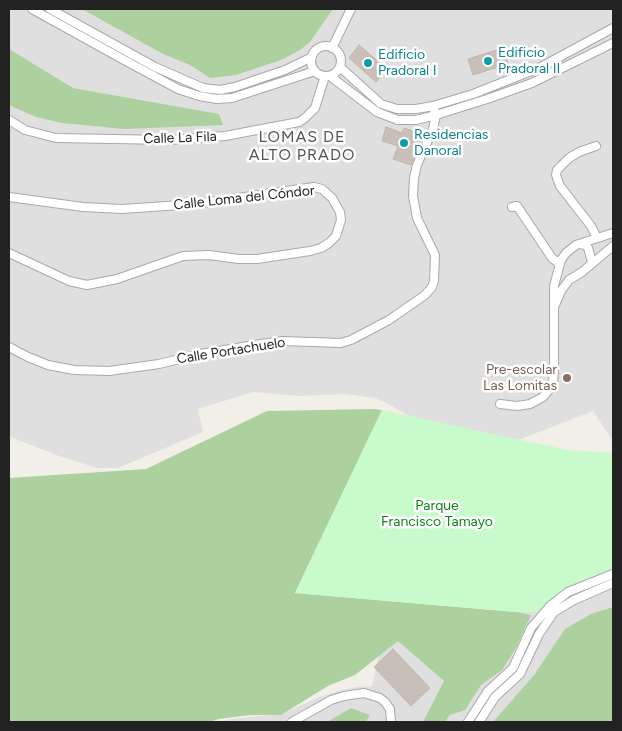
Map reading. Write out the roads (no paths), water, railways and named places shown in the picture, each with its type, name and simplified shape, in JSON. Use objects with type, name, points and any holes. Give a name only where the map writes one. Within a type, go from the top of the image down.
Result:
[{"type":"street","points":[[32,9],[178,89],[199,96],[217,99],[232,98],[315,71],[327,76],[377,112],[388,117],[406,121],[436,116],[487,100],[532,83],[613,43]]},
{"type":"street","points":[[50,9],[156,66],[203,88],[220,90],[235,88],[285,70],[312,56],[320,48],[332,48],[341,58],[340,67],[334,74],[327,76]]},
{"type":"street","points":[[332,48],[351,9]]},
{"type":"street","points":[[340,67],[381,104],[406,110],[433,106],[473,94],[540,68],[613,28]]},
{"type":"street","points":[[312,56],[312,64],[315,71]]},
{"type":"street","name":"Calle La Fila","points":[[9,120],[25,130],[56,138],[171,140],[224,136],[299,122],[306,118],[315,108],[327,76]]},
{"type":"street","points":[[433,106],[436,116]]},
{"type":"street","name":"Calle Portachuelo","points":[[9,347],[48,365],[74,370],[109,371],[159,364],[200,354],[284,341],[341,343],[367,332],[389,320],[432,288],[434,281],[434,255],[417,218],[413,196],[417,165],[433,129],[436,116]]},
{"type":"street","points":[[596,146],[569,158],[557,170],[556,175],[560,186],[591,226],[597,238]]},
{"type":"street","name":"Calle Loma del Cóndor","points":[[9,197],[82,207],[122,209],[196,204],[314,188],[322,189],[332,198],[340,212],[341,220],[336,236],[321,248],[310,251],[257,259],[209,255],[183,256],[117,279],[87,285],[69,281],[9,253]]},
{"type":"street","points":[[512,207],[517,206],[552,258],[560,264],[561,276],[569,280]]},
{"type":"street","points":[[500,404],[517,406],[530,404],[543,397],[549,390],[553,382],[554,372],[554,286],[560,264],[566,253],[580,244],[613,233]]},
{"type":"street","points":[[580,244],[586,245],[590,250],[592,262]]},
{"type":"street","points":[[553,309],[561,291],[569,280],[582,272],[613,246]]},
{"type":"street","points":[[468,722],[488,690],[513,668],[531,628],[550,606],[568,592],[613,574]]},
{"type":"street","points":[[479,722],[495,698],[520,674],[539,634],[554,612],[574,600],[613,584]]},
{"type":"street","points":[[292,722],[331,700],[364,693],[380,698],[385,702],[390,709],[391,722]]},
{"type":"place","name":"Edificio Pradoral II","points":[[488,61]]},
{"type":"place","name":"Edificio Pradoral I","points":[[368,63]]},
{"type":"place","name":"Residencias Danoral","points":[[404,143]]},
{"type":"place","name":"Pre-escolar Las Lomitas","points":[[567,378]]},
{"type":"district","name":"LOMAS DE ALTO PRADO","points":[[302,146]]},
{"type":"park label","name":"Parque Francisco Tamayo","points":[[437,514]]}]
